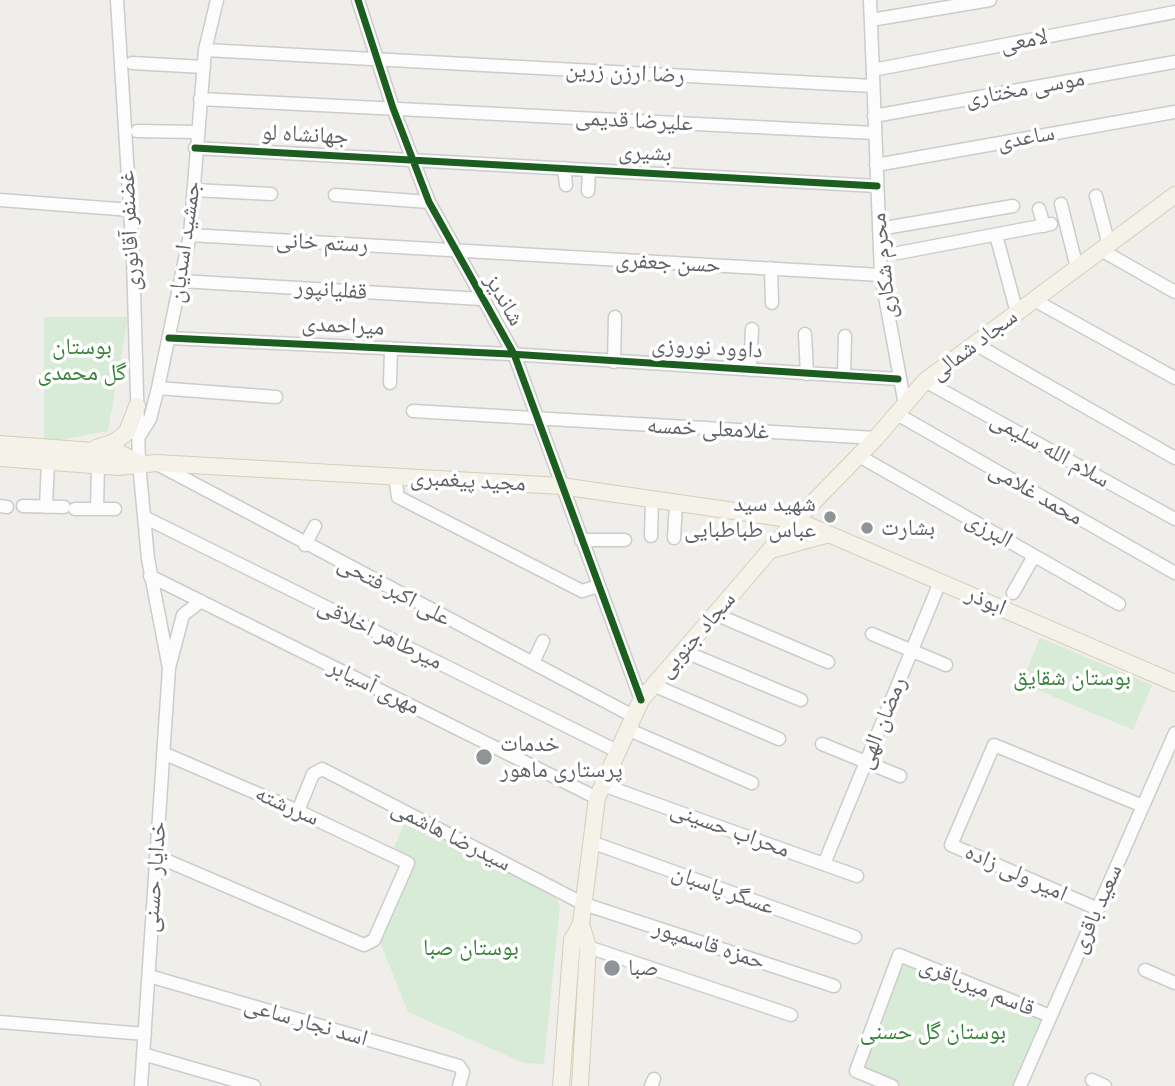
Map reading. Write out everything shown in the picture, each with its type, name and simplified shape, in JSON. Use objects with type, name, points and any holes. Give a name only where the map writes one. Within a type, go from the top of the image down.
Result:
[{"type":"main road","name":"سجاد شمالی","points":[[796,520],[876,438],[925,381],[1172,201]]},
{"type":"main road","points":[[80,450],[115,442],[127,432],[137,405]]},
{"type":"main road","name":"مجید پیغمبری","points":[[0,444],[120,453],[139,463]]},
{"type":"main road","name":"مجید پیغمبری","points":[[0,458],[118,467],[156,463],[561,486],[796,520]]},
{"type":"main road","name":"ابوذر","points":[[796,520],[1175,682]]},
{"type":"main road","name":"سجاد جنوبی","points":[[581,924],[600,792],[641,700],[796,520]]},
{"type":"main road","points":[[771,550],[829,534]]},
{"type":"main road","points":[[561,1086],[572,940],[581,924]]},
{"type":"main road","points":[[580,1086],[588,947],[581,924]]},
{"type":"street","name":"غضنفر آقانوری","points":[[117,0],[131,210],[139,463]]},
{"type":"street","name":"جمشید اسدیان","points":[[138,438],[150,419],[158,388],[190,235],[205,50],[217,0]]},
{"type":"street","name":"شاندیز","points":[[358,0],[411,160],[429,202],[514,354],[541,421],[561,486],[641,700]]},
{"type":"street","name":"محرم شکاری","points":[[870,0],[881,275],[901,410]]},
{"type":"street","points":[[871,20],[990,0]]},
{"type":"street","name":"لامعی","points":[[873,70],[1175,12]]},
{"type":"street","name":"رضا ارزن زرین","points":[[205,50],[873,86]]},
{"type":"street","name":"موسی مختاری","points":[[874,116],[1175,62]]},
{"type":"street","points":[[132,63],[204,67]]},
{"type":"street","name":"علیرضا قدیمی","points":[[200,99],[875,133]]},
{"type":"street","name":"ساعدی","points":[[876,165],[1175,112]]},
{"type":"street","points":[[137,131],[197,132]]},
{"type":"street","name":"جهانشاه لو","points":[[195,148],[411,160]]},
{"type":"street","name":"بشیری","points":[[411,160],[877,186]]},
{"type":"street","points":[[564,168],[566,185]]},
{"type":"street","points":[[588,191],[589,170]]},
{"type":"street","points":[[194,190],[271,194]]},
{"type":"street","points":[[335,195],[429,202]]},
{"type":"street","points":[[1097,196],[1105,248],[1175,292]]},
{"type":"street","points":[[0,200],[131,210]]},
{"type":"street","points":[[1061,204],[1077,268]]},
{"type":"street","points":[[879,229],[1013,206]]},
{"type":"street","points":[[898,254],[1047,225],[1039,209]]},
{"type":"street","name":"رستم خانی","points":[[190,235],[454,251]]},
{"type":"street","points":[[996,235],[1017,313]]},
{"type":"street","name":"حسن جعفری","points":[[454,251],[881,275]]},
{"type":"street","points":[[771,268],[772,303]]},
{"type":"street","name":"قفلیانپور","points":[[181,281],[481,299]]},
{"type":"street","points":[[1034,300],[1175,378]]},
{"type":"street","points":[[614,362],[615,317]]},
{"type":"street","points":[[750,370],[752,329]]},
{"type":"street","points":[[805,334],[807,373]]},
{"type":"street","points":[[844,376],[845,336]]},
{"type":"street","name":"میراحمدی","points":[[169,338],[514,354]]},
{"type":"street","points":[[975,344],[1175,458]]},
{"type":"street","points":[[390,383],[391,348]]},
{"type":"street","name":"داوود نوروزی","points":[[514,354],[898,379]]},
{"type":"street","name":"سلام الله سلیمی","points":[[925,381],[1175,519]]},
{"type":"street","points":[[158,388],[276,397]]},
{"type":"street","name":"محمد غلامی","points":[[901,410],[1175,573]]},
{"type":"street","name":"غلامعلی خمسه","points":[[413,411],[541,421],[876,438]]},
{"type":"street","name":"البرزی","points":[[859,456],[1119,604]]},
{"type":"street","points":[[46,507],[48,461]]},
{"type":"street","name":"خدایار حسنی","points":[[139,463],[150,576],[169,668]]},
{"type":"street","name":"علی اکبر فتحی","points":[[156,463],[305,545],[533,663],[630,722],[752,783]]},
{"type":"street","points":[[97,508],[98,466]]},
{"type":"street","points":[[395,477],[398,497],[582,592],[598,586]]},
{"type":"street","points":[[651,536],[652,499]]},
{"type":"street","points":[[674,538],[676,503]]},
{"type":"street","points":[[23,506],[116,509]]},
{"type":"street","name":"میرطاهر اخلاقی","points":[[144,517],[617,751]]},
{"type":"street","points":[[305,545],[315,526]]},
{"type":"street","points":[[581,540],[625,540]]},
{"type":"street","points":[[1013,593],[1034,556]]},
{"type":"street","name":"مهری آسیابر","points":[[150,576],[600,792]]},
{"type":"street","name":"رمضان الهی","points":[[824,864],[940,582]]},
{"type":"street","name":"خدایار حسنی","points":[[141,1086],[169,668],[183,615],[201,601]]},
{"type":"street","points":[[715,614],[828,662]]},
{"type":"street","points":[[872,634],[946,666]]},
{"type":"street","points":[[533,663],[543,640]]},
{"type":"street","points":[[683,651],[801,700]]},
{"type":"street","points":[[653,685],[779,739]]},
{"type":"street","name":"سعید باقری","points":[[1020,1086],[1175,733]]},
{"type":"street","points":[[822,744],[900,776]]},
{"type":"street","name":"امیر ولی زاده","points":[[1098,909],[951,845],[994,745],[1143,806]]},
{"type":"street","name":"سررشته","points":[[156,856],[364,945],[374,940],[408,863],[163,752]]},
{"type":"street","name":"سیدرضا هاشمی","points":[[298,811],[316,771],[322,769],[584,904]]},
{"type":"street","name":"محراب حسینی","points":[[600,792],[857,876]]},
{"type":"street","name":"عسگر پاسبان","points":[[591,842],[855,937]]},
{"type":"street","name":"حمزه قاسمپور","points":[[584,904],[834,986]]},
{"type":"street","points":[[588,947],[791,1015]]},
{"type":"street","name":"قاسم میرباقری","points":[[892,1086],[856,1071],[899,956],[1051,1016]]},
{"type":"street","points":[[1145,970],[1175,983]]},
{"type":"street","name":"اسد نجار ساعی","points":[[149,976],[463,1069],[459,1086]]},
{"type":"street","points":[[0,1022],[145,1034]]},
{"type":"street","points":[[143,1054],[254,1086]]},
{"type":"street","points":[[1092,1080],[1105,1086]]},
{"type":"green space","name":"بوستان گل محمدی","points":[[44,317],[128,317],[108,431],[44,443]]},
{"type":"green space","name":"بوستان شقایق","points":[[1040,638],[1152,685],[1133,730],[1021,683]]},
{"type":"green space","name":"بوستان صبا","points":[[407,818],[554,894],[560,906],[544,1064],[524,1063],[408,1012],[380,942],[409,869],[389,858]]},
{"type":"green space","name":"بوستان گل حسنی","points":[[903,960],[1046,1018],[1015,1086],[902,1086],[861,1069]]},
{"type":"cycle path","points":[[358,0],[393,108],[429,202],[514,354],[641,700]]},
{"type":"cycle path","points":[[195,148],[877,186]]},
{"type":"cycle path","points":[[169,338],[510,354],[898,379]]},
{"type":"place","name":"شهید سید عباس طباطبایی","points":[[830,517]]},
{"type":"place","name":"بشارت","points":[[867,528]]},
{"type":"place","name":"خدمات پرستاری ماهور","points":[[484,757]]},
{"type":"place","name":"صبا","points":[[612,968]]}]
